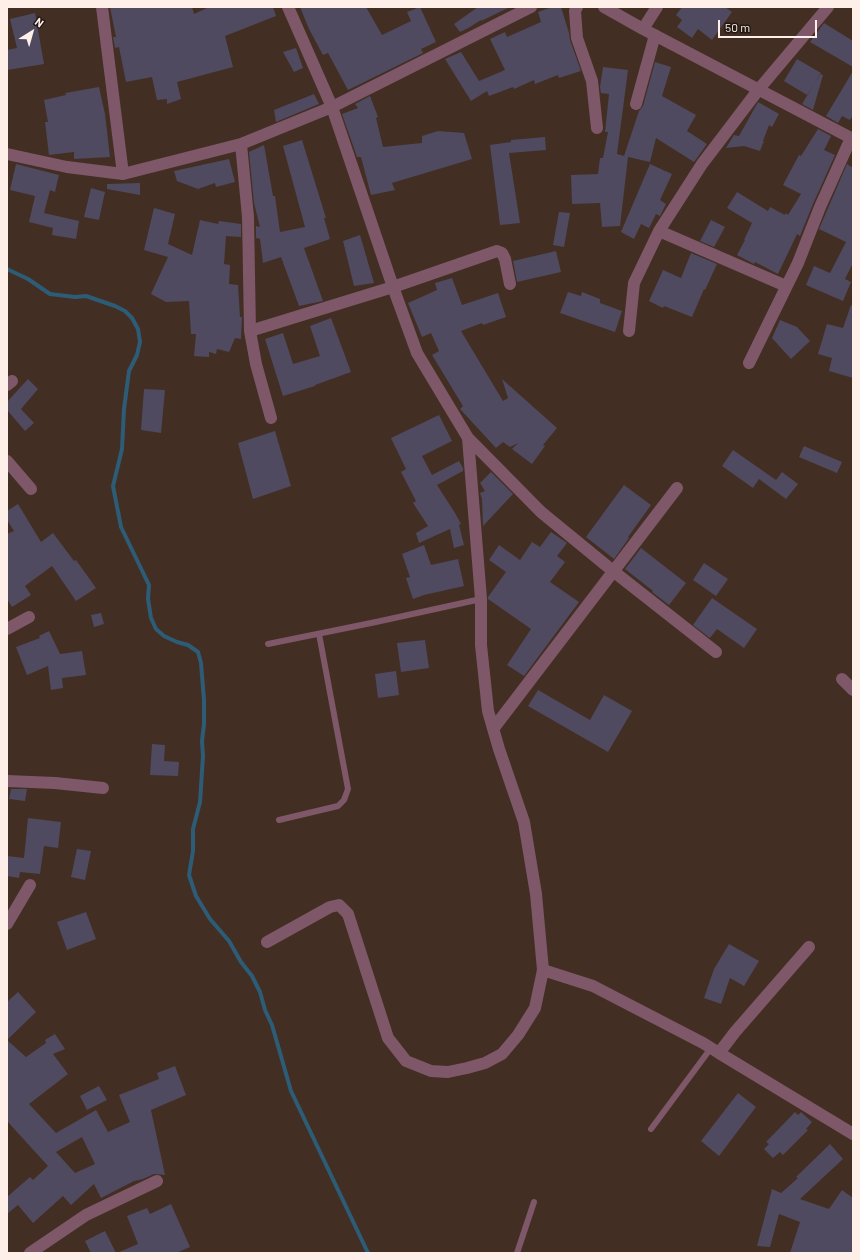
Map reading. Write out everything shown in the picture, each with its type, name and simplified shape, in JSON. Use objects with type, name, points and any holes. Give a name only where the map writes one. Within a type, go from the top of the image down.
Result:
[{"type":"street","points":[[102,7],[122,174]]},
{"type":"street","points":[[288,7],[332,107],[417,353],[468,438],[541,512],[613,572],[716,652]]},
{"type":"street","points":[[7,154],[67,167],[122,174],[241,144],[332,107],[531,7]]},
{"type":"street","points":[[577,7],[575,11],[577,38],[592,80],[597,128]]},
{"type":"street","points":[[604,7],[852,139],[820,207],[798,262],[748,363]]},
{"type":"street","points":[[643,29],[657,7]]},
{"type":"street","points":[[629,331],[634,282],[659,230],[702,164],[759,90],[828,7]]},
{"type":"street","points":[[636,104],[655,35]]},
{"type":"street","points":[[241,144],[248,217],[250,331],[256,364],[271,418]]},
{"type":"street","points":[[659,230],[786,286]]},
{"type":"street","points":[[250,331],[393,287],[497,251],[502,253],[505,259],[510,284]]},
{"type":"street","points":[[267,942],[330,907],[339,905],[348,914],[388,1038],[406,1061],[431,1071],[448,1072],[467,1068],[485,1063],[502,1054],[518,1035],[535,1008],[543,970],[536,894],[524,822],[488,711],[481,645],[481,599],[468,438]]},
{"type":"street","points":[[7,461],[30,489]]},
{"type":"street","points":[[493,729],[677,488]]},
{"type":"street","points":[[7,629],[29,617]]},
{"type":"street","points":[[842,679],[853,690]]},
{"type":"street","points":[[7,781],[103,788]]},
{"type":"street","points":[[7,924],[30,885]]},
{"type":"street","points":[[715,1051],[735,1032],[809,947]]},
{"type":"street","points":[[543,970],[594,986],[715,1051],[853,1134]]},
{"type":"street","points":[[30,1253],[86,1214],[157,1181]]},
{"type":"lane","points":[[268,644],[481,599]]},
{"type":"lane","points":[[279,820],[338,806],[344,800],[348,789],[319,634]]},
{"type":"lane","points":[[651,1128],[715,1051]]},
{"type":"lane","points":[[517,1253],[534,1202]]},
{"type":"building","points":[[110,7],[192,7],[194,14],[209,7],[273,7],[276,16],[225,36],[233,67],[177,82],[181,99],[167,104],[167,99],[157,100],[152,77],[126,82],[119,47],[115,48],[113,37],[116,37]]},
{"type":"building","points":[[300,7],[366,7],[382,35],[411,21],[407,12],[420,7],[436,42],[421,49],[423,53],[348,90],[328,53],[323,55],[309,29]]},
{"type":"building","points":[[478,7],[510,7],[481,20],[460,32],[454,24]]},
{"type":"building","points":[[552,7],[561,7],[570,40],[581,71],[559,78],[558,75],[535,84],[534,80],[514,89],[513,87],[489,96],[487,91],[471,101],[445,59],[461,52],[479,81],[505,70],[490,39],[505,32],[507,37],[541,22],[538,12]]},
{"type":"building","points":[[682,7],[725,7],[732,12],[712,40],[698,29],[692,38],[677,27],[682,20],[676,15]]},
{"type":"building","points":[[35,13],[44,64],[7,70],[7,50],[17,48],[10,19]]},
{"type":"building","points":[[824,23],[853,41],[853,67],[810,42]]},
{"type":"building","points":[[296,48],[303,68],[294,72],[283,52]]},
{"type":"building","points":[[797,59],[821,73],[807,95],[784,81]]},
{"type":"building","points":[[655,62],[671,67],[662,96],[696,115],[687,131],[707,144],[694,162],[656,138],[650,162],[624,156],[639,111],[643,106]]},
{"type":"building","points":[[603,67],[628,70],[617,154],[628,157],[620,226],[602,227],[600,203],[572,204],[571,175],[598,174],[600,158],[603,158],[608,132],[605,132],[609,94],[601,93],[600,87]]},
{"type":"building","points":[[853,71],[853,115],[850,120],[842,116],[838,123],[826,116]]},
{"type":"building","points":[[820,74],[823,75],[813,110],[802,104]]},
{"type":"building","points":[[99,87],[105,114],[110,157],[74,159],[74,152],[49,155],[45,122],[48,122],[44,100],[66,95],[65,93]]},
{"type":"building","points":[[314,94],[319,104],[276,122],[274,110]]},
{"type":"building","points":[[370,96],[378,117],[376,118],[383,147],[422,143],[422,136],[438,131],[464,133],[472,159],[392,183],[395,190],[371,195],[361,157],[357,157],[342,114],[358,108],[355,104]]},
{"type":"building","points":[[758,102],[779,114],[772,127],[769,125],[760,151],[744,146],[726,148],[734,135],[739,136]]},
{"type":"building","points":[[818,129],[831,136],[824,150],[835,155],[800,236],[797,234],[778,274],[755,262],[754,264],[737,255],[752,223],[727,208],[737,192],[768,211],[770,207],[785,215],[786,213],[788,215],[801,194],[783,185],[799,155],[801,156]]},
{"type":"building","points":[[545,137],[546,150],[509,153],[520,223],[500,225],[490,145],[511,142],[511,140]]},
{"type":"building","points":[[302,140],[326,218],[324,218],[330,239],[304,248],[323,301],[299,306],[281,257],[263,263],[260,239],[256,238],[256,226],[260,227],[254,203],[249,152],[264,145],[273,196],[275,196],[280,232],[305,227],[283,146]]},
{"type":"building","points":[[229,159],[235,182],[216,187],[215,183],[198,189],[177,181],[174,171]]},
{"type":"building","points":[[16,164],[59,175],[55,192],[50,190],[44,213],[79,221],[76,239],[52,235],[53,228],[29,222],[35,196],[10,190]]},
{"type":"building","points":[[650,164],[672,174],[660,200],[666,204],[660,216],[656,214],[649,228],[641,224],[634,239],[621,232]]},
{"type":"building","points":[[847,164],[853,168],[853,263],[845,279],[851,282],[843,301],[806,285],[814,266],[830,273],[846,242],[819,229]]},
{"type":"building","points":[[140,183],[140,195],[107,189],[107,184]]},
{"type":"building","points":[[91,188],[105,192],[99,220],[84,217]]},
{"type":"building","points":[[154,208],[175,214],[168,244],[192,255],[200,220],[218,224],[219,221],[241,224],[241,237],[226,236],[224,264],[230,265],[229,284],[238,285],[240,317],[242,317],[241,339],[235,338],[229,352],[217,349],[216,354],[209,352],[209,357],[194,356],[196,334],[191,334],[189,301],[166,302],[151,294],[168,257],[144,250]]},
{"type":"building","points":[[559,212],[570,213],[564,247],[553,245]]},
{"type":"building","points":[[711,220],[725,227],[714,247],[700,241]]},
{"type":"building","points":[[360,235],[374,283],[354,286],[343,241]]},
{"type":"building","points":[[556,251],[561,272],[517,282],[513,261]]},
{"type":"building","points":[[691,253],[717,264],[692,317],[664,306],[663,308],[649,301],[663,270],[681,278]]},
{"type":"building","points":[[452,278],[462,305],[498,293],[506,317],[483,325],[482,323],[461,331],[503,401],[508,398],[502,379],[557,428],[543,445],[545,446],[532,464],[512,449],[518,443],[510,447],[503,442],[496,448],[460,409],[463,406],[432,355],[439,351],[431,333],[422,337],[408,303],[437,290],[435,283]]},
{"type":"building","points":[[568,292],[581,296],[582,292],[600,299],[600,303],[622,311],[615,332],[560,313]]},
{"type":"building","points":[[851,305],[853,306],[853,378],[829,371],[832,358],[818,354],[827,324],[843,328]]},
{"type":"building","points":[[331,318],[351,372],[315,386],[283,396],[265,339],[283,333],[293,364],[320,356],[310,326]]},
{"type":"building","points":[[780,320],[797,327],[810,341],[791,359],[772,338]]},
{"type":"building","points":[[28,379],[38,389],[21,409],[34,423],[25,431],[7,410],[7,402]]},
{"type":"building","points":[[144,389],[165,390],[161,433],[141,430]]},
{"type":"building","points":[[439,415],[452,441],[422,456],[432,475],[459,461],[463,468],[463,471],[437,485],[461,524],[459,525],[464,545],[454,548],[450,529],[419,543],[416,533],[428,526],[413,503],[416,501],[401,472],[406,469],[391,438]]},
{"type":"building","points":[[275,431],[291,486],[253,499],[238,443]]},
{"type":"building","points":[[804,446],[842,462],[837,473],[799,457]]},
{"type":"building","points":[[733,450],[776,480],[782,472],[798,484],[786,499],[759,479],[753,488],[722,466]]},
{"type":"building","points":[[491,472],[513,494],[483,526],[482,499],[480,493],[485,491],[480,483]]},
{"type":"building","points":[[624,485],[651,505],[614,559],[586,537]]},
{"type":"building","points":[[18,504],[41,542],[53,533],[74,561],[76,560],[96,588],[76,601],[52,566],[25,586],[31,595],[12,607],[7,599],[7,534],[14,531],[7,520],[7,511]]},
{"type":"building","points":[[551,532],[567,543],[557,556],[565,562],[550,582],[579,602],[524,676],[507,665],[531,629],[488,599],[506,572],[489,560],[499,545],[520,560],[532,542],[540,547]]},
{"type":"building","points":[[424,545],[431,565],[458,559],[464,586],[413,599],[406,578],[410,577],[402,554]]},
{"type":"building","points":[[641,548],[686,583],[669,605],[625,569]]},
{"type":"building","points":[[704,563],[728,579],[716,596],[693,580]]},
{"type":"building","points":[[712,598],[757,629],[744,648],[717,629],[710,638],[693,625]]},
{"type":"building","points":[[101,613],[104,624],[94,627],[91,615]]},
{"type":"building","points":[[49,631],[60,654],[82,651],[86,675],[62,678],[63,688],[51,690],[48,666],[27,675],[16,647],[40,638],[39,636]]},
{"type":"building","points":[[425,640],[429,668],[401,672],[397,643]]},
{"type":"building","points":[[396,671],[399,695],[378,698],[375,674]]},
{"type":"building","points":[[538,690],[590,720],[604,695],[632,711],[608,752],[528,706]]},
{"type":"building","points":[[152,744],[165,745],[164,761],[179,762],[178,776],[150,775]]},
{"type":"building","points":[[11,789],[27,789],[25,801],[9,799]]},
{"type":"building","points":[[28,818],[61,822],[58,848],[44,846],[40,874],[20,872],[19,878],[7,876],[7,856],[24,858]]},
{"type":"building","points":[[77,849],[91,851],[85,880],[71,877]]},
{"type":"building","points":[[86,912],[96,939],[67,950],[57,922]]},
{"type":"building","points":[[729,944],[759,961],[744,986],[730,978],[721,1004],[704,998],[714,969]]},
{"type":"building","points":[[18,992],[36,1012],[7,1040],[7,1002]]},
{"type":"building","points":[[55,1034],[65,1049],[53,1054],[68,1074],[29,1104],[56,1133],[96,1110],[108,1132],[130,1122],[119,1095],[159,1079],[157,1073],[175,1066],[186,1095],[151,1110],[165,1175],[154,1174],[134,1181],[101,1198],[94,1184],[71,1205],[63,1196],[33,1223],[18,1205],[7,1214],[7,1197],[30,1177],[33,1180],[48,1166],[7,1121],[7,1040],[26,1057],[46,1043],[45,1040]],"holes":[[[82,1137],[95,1164],[75,1173],[56,1152]]]},
{"type":"building","points":[[99,1086],[107,1100],[87,1110],[80,1096]]},
{"type":"building","points":[[738,1093],[756,1107],[719,1156],[701,1141]]},
{"type":"building","points":[[795,1112],[798,1115],[801,1112],[812,1122],[806,1129],[808,1130],[783,1155],[780,1152],[773,1158],[764,1149],[769,1144],[766,1142]]},
{"type":"building","points":[[830,1144],[843,1159],[800,1199],[829,1209],[842,1190],[853,1198],[853,1253],[790,1253],[800,1222],[779,1214],[770,1247],[757,1246],[772,1189],[781,1193],[798,1178],[796,1177]]},
{"type":"building","points":[[171,1204],[190,1247],[176,1253],[117,1253],[138,1244],[127,1216],[147,1208],[150,1214]]},
{"type":"building","points":[[105,1231],[116,1253],[91,1253],[85,1241]]},
{"type":"waterway","points":[[7,269],[28,279],[50,294],[75,297],[86,296],[115,306],[125,311],[132,318],[138,329],[140,342],[137,355],[129,371],[124,409],[122,449],[113,486],[121,527],[149,585],[148,599],[151,618],[156,629],[164,636],[188,645],[198,652],[201,663],[204,700],[202,741],[203,756],[200,802],[193,829],[193,851],[189,875],[196,896],[210,919],[229,941],[241,962],[252,976],[260,992],[265,1010],[272,1025],[291,1091],[368,1253]]}]
